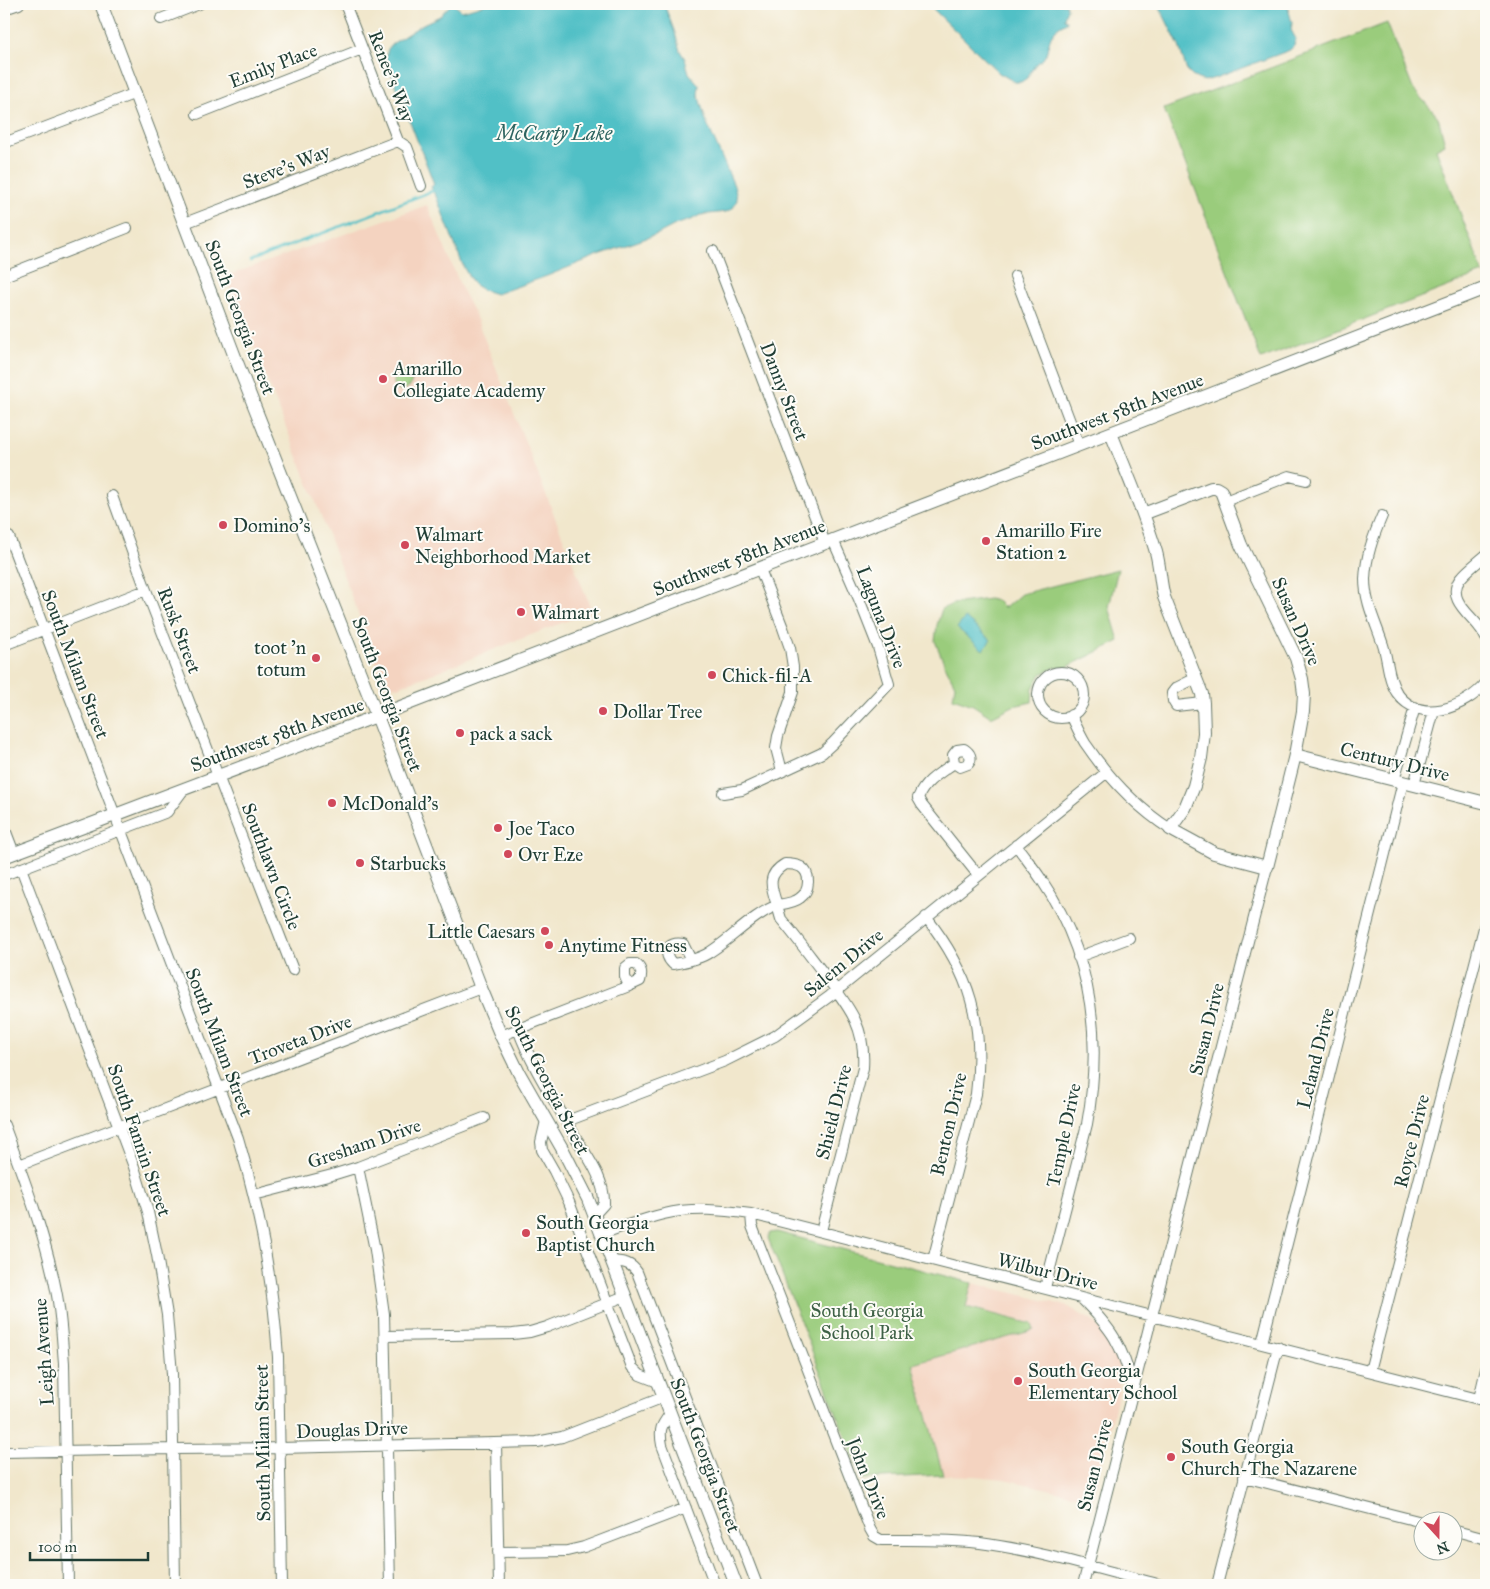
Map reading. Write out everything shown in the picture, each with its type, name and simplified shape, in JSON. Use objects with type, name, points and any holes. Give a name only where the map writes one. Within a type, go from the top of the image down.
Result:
[{"type":"main road","name":"South Georgia Street","points":[[101,4],[264,432],[377,716],[481,988],[522,1079],[563,1150],[594,1214],[736,1585]]},
{"type":"main road","name":"Southwest 58th Avenue","points":[[9,855],[760,569],[1486,288]]},
{"type":"main road","points":[[1111,433],[1156,553],[1164,597],[1202,694],[1204,733],[1201,758],[1194,786],[1185,808],[1170,829],[1214,852],[1267,866]]},
{"type":"main road","points":[[1142,514],[1211,488],[1216,488],[1223,496]]},
{"type":"main road","name":"Susan Drive","points":[[1223,496],[1241,545],[1296,658],[1304,694],[1295,755],[1267,866]]},
{"type":"main road","name":"Century Drive","points":[[1295,755],[1486,803]]},
{"type":"street","points":[[4,10],[19,4]]},
{"type":"street","points":[[161,19],[199,4]]},
{"type":"street","name":"Renee's Way","points":[[345,4],[398,142],[407,147],[421,186]]},
{"type":"street","name":"Emily Place","points":[[196,114],[362,49]]},
{"type":"street","points":[[4,143],[136,93]]},
{"type":"street","name":"Steve's Way","points":[[185,223],[398,142]]},
{"type":"street","points":[[4,276],[127,228]]},
{"type":"street","name":"Danny Street","points":[[713,251],[829,542]]},
{"type":"street","points":[[1016,276],[1079,445]]},
{"type":"street","points":[[1223,496],[1289,476],[1306,480]]},
{"type":"street","name":"Rusk Street","points":[[112,496],[146,590],[218,775]]},
{"type":"street","points":[[1382,516],[1366,559],[1366,595],[1371,614],[1384,646],[1396,692],[1404,701],[1415,707],[1434,711],[1444,710],[1467,701],[1486,683]]},
{"type":"street","name":"South Milam Street","points":[[10,537],[238,1138],[254,1195],[264,1242],[278,1357],[282,1585]]},
{"type":"street","name":"Laguna Drive","points":[[723,793],[742,790],[822,753],[889,684],[872,631],[829,542]]},
{"type":"street","points":[[1486,555],[1460,579],[1456,589],[1457,599],[1486,638]]},
{"type":"street","points":[[760,569],[790,648],[793,667],[793,692],[778,736],[776,748],[782,771]]},
{"type":"street","points":[[4,645],[146,590]]},
{"type":"street","points":[[1057,672],[1067,673],[1075,677],[1082,684],[1083,702],[1078,710],[1071,715],[1062,718],[1052,716],[1044,710],[1038,693],[1048,676],[1057,672]]},
{"type":"street","points":[[1196,678],[1176,688],[1172,693],[1173,701],[1176,706],[1181,707],[1203,703]]},
{"type":"street","points":[[1404,782],[1415,707]]},
{"type":"street","name":"Leland Drive","points":[[1262,1343],[1404,782],[1434,711]]},
{"type":"street","points":[[1071,715],[1085,742],[1125,794],[1152,818],[1170,829]]},
{"type":"street","points":[[954,763],[922,788],[918,798],[978,875]]},
{"type":"street","name":"Salem Drive","points":[[567,1121],[725,1061],[775,1036],[836,990],[1107,772]]},
{"type":"street","name":"Southlawn Circle","points":[[218,775],[293,970]]},
{"type":"street","points":[[4,875],[167,812],[185,788]]},
{"type":"street","points":[[4,827],[9,855]]},
{"type":"street","name":"Temple Drive","points":[[1016,845],[1041,878],[1070,933],[1086,984],[1094,1035],[1092,1098],[1087,1124],[1045,1288]]},
{"type":"street","name":"Susan Drive","points":[[1083,1585],[1267,866]]},
{"type":"street","name":"South Fannin Street","points":[[21,868],[120,1126],[148,1212],[167,1315],[172,1374],[175,1585]]},
{"type":"street","name":"Shield Drive","points":[[691,960],[710,953],[761,912],[777,905],[781,919],[853,1013],[863,1042],[863,1068],[821,1231]]},
{"type":"street","name":"Benton Drive","points":[[926,917],[950,950],[970,996],[976,1019],[980,1068],[976,1094],[933,1260]]},
{"type":"street","name":"Royce Drive","points":[[1370,1371],[1486,920]]},
{"type":"street","points":[[1078,957],[1129,938]]},
{"type":"street","points":[[501,1036],[629,986]]},
{"type":"street","name":"Troveta Drive","points":[[19,1165],[481,988]]},
{"type":"street","points":[[518,1029],[535,1066],[602,1184],[604,1204],[594,1214]]},
{"type":"street","name":"Gresham Drive","points":[[254,1195],[332,1176],[484,1118]]},
{"type":"street","points":[[546,1121],[541,1142],[542,1150],[569,1202],[632,1368],[640,1375],[658,1382]]},
{"type":"street","name":"Leigh Avenue","points":[[4,1125],[49,1257],[62,1327],[68,1585]]},
{"type":"street","points":[[358,1167],[377,1259],[384,1314],[390,1585]]},
{"type":"street","name":"Wilbur Drive","points":[[601,1234],[665,1214],[687,1210],[750,1214],[1482,1400]]},
{"type":"street","name":"John Drive","points":[[750,1214],[752,1226],[870,1530],[874,1536],[881,1540],[933,1540],[979,1543],[1037,1553],[1161,1585]]},
{"type":"street","points":[[612,1261],[628,1263],[637,1272],[758,1585]]},
{"type":"street","points":[[385,1336],[513,1334],[530,1332],[625,1296]]},
{"type":"street","points":[[1080,1298],[1111,1330],[1119,1344],[1134,1388]]},
{"type":"street","points":[[1217,1585],[1278,1347]]},
{"type":"street","points":[[1482,1400],[1486,1369]]},
{"type":"street","name":"Douglas Drive","points":[[4,1452],[537,1442],[562,1437],[664,1397]]},
{"type":"street","points":[[670,1414],[662,1426],[660,1434],[662,1445],[715,1585]]},
{"type":"street","points":[[496,1443],[499,1585]]},
{"type":"street","points":[[1244,1477],[1412,1519]]},
{"type":"street","points":[[498,1552],[567,1551],[584,1547],[686,1508]]},
{"type":"street","points":[[1462,1532],[1486,1538]]},
{"type":"shaded area","points":[[427,205],[464,294],[475,315],[592,611],[398,687],[390,685],[378,667],[320,513],[226,276]]},
{"type":"shaded area","name":"South Georgia Elementary School","points":[[972,1283],[1067,1306],[1094,1322],[1111,1343],[1120,1370],[1119,1392],[1092,1499],[1004,1479],[943,1475],[912,1364],[1034,1330],[1032,1323],[965,1307]]},
{"type":"green space","points":[[1387,23],[1413,89],[1438,117],[1445,144],[1436,149],[1483,273],[1261,359],[1164,109]]},
{"type":"green space","points":[[402,372],[409,373],[412,380],[410,386],[404,390],[397,390],[393,381],[395,375]]},
{"type":"green space","points":[[1118,569],[1109,607],[1119,641],[1067,667],[1054,668],[1041,674],[1033,688],[1032,702],[1013,706],[991,717],[973,705],[953,698],[955,685],[935,641],[942,609],[953,604],[989,599],[997,601],[1003,607],[1006,607],[1021,594]]},
{"type":"green space","name":"South Georgia School Park","points":[[777,1232],[972,1283],[966,1307],[1032,1324],[1034,1330],[913,1364],[943,1475],[862,1479],[768,1238],[770,1233]]},
{"type":"water","name":"McCarty Lake","points":[[451,4],[462,11],[486,4],[664,4],[689,73],[699,85],[698,94],[706,121],[735,188],[737,200],[733,208],[726,212],[700,215],[658,234],[496,294],[475,285],[464,268],[431,187],[434,184],[386,56],[392,44],[423,24],[440,16]]},
{"type":"water","points":[[928,4],[1066,4],[1067,9],[1064,19],[1068,21],[1058,27],[1051,36],[1046,54],[1035,65],[1027,78],[1021,82],[1015,82],[999,73]]},
{"type":"water","points":[[1158,4],[1287,4],[1292,23],[1291,30],[1296,39],[1294,46],[1290,50],[1205,81],[1192,76],[1187,71],[1179,46]]},
{"type":"water","points":[[965,618],[991,640],[983,650],[957,628]]},
{"type":"waterway","points":[[250,261],[435,190]]},
{"type":"place","name":"Amarillo Collegiate Academy","points":[[383,379]]},
{"type":"place","name":"Domino's","points":[[223,525]]},
{"type":"place","name":"Amarillo Fire Station 2","points":[[986,541]]},
{"type":"place","name":"Walmart Neighborhood Market","points":[[405,545]]},
{"type":"place","name":"Walmart","points":[[521,612]]},
{"type":"place","name":"toot 'n totum","points":[[316,658]]},
{"type":"place","name":"Chick-fil-A","points":[[712,675]]},
{"type":"place","name":"Dollar Tree","points":[[603,711]]},
{"type":"place","name":"pack a sack","points":[[460,733]]},
{"type":"place","name":"McDonald's","points":[[332,803]]},
{"type":"place","name":"Joe Taco","points":[[498,828]]},
{"type":"place","name":"Ovr Eze","points":[[508,854]]},
{"type":"place","name":"Starbucks","points":[[360,863]]},
{"type":"place","name":"Little Caesars","points":[[545,931]]},
{"type":"place","name":"Anytime Fitness","points":[[549,945]]},
{"type":"place","name":"South Georgia Baptist Church","points":[[526,1233]]},
{"type":"place","name":"South Georgia Elementary School","points":[[1018,1381]]},
{"type":"place","name":"South Georgia Church-The Nazarene","points":[[1171,1457]]}]
